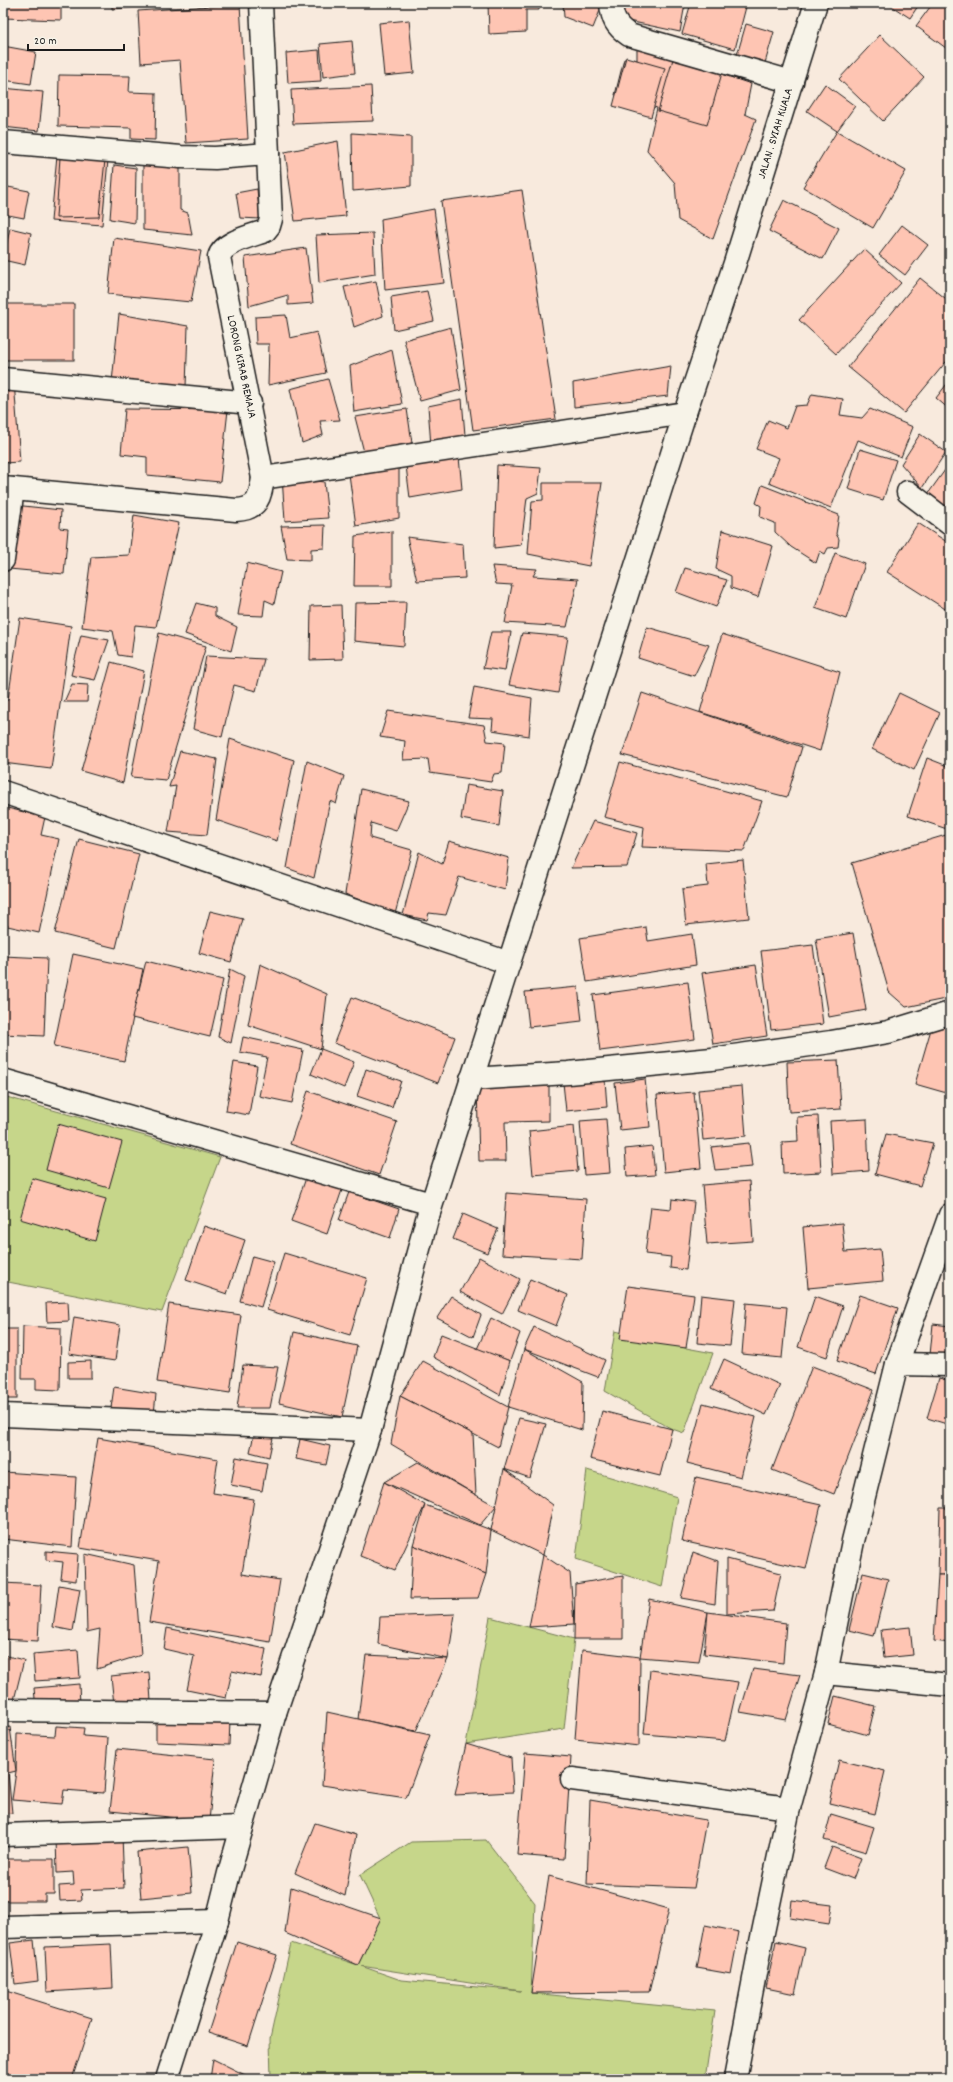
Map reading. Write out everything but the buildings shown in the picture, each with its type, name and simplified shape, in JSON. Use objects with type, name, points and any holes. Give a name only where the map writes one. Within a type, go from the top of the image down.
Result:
[{"type":"street","name":"LORONG KIRAB REMAJA","points":[[8,488],[236,510],[248,510],[254,505],[260,495],[263,478],[250,403],[220,257],[221,251],[226,247],[264,231],[269,226],[268,154],[261,3]]},
{"type":"street","points":[[611,3],[612,16],[617,26],[629,35],[792,82]]},
{"type":"street","name":"JALAN . SYIAH KUALA","points":[[167,2079],[217,1921],[275,1713],[370,1430],[431,1204],[716,315],[735,264],[816,3]]},
{"type":"street","points":[[3,142],[182,158],[215,158],[268,154]]},
{"type":"street","points":[[3,379],[250,403]]},
{"type":"street","points":[[263,478],[685,413]]},
{"type":"street","points":[[3,560],[8,488]]},
{"type":"street","points":[[908,492],[950,524]]},
{"type":"street","points":[[3,792],[509,963]]},
{"type":"street","points":[[471,1079],[568,1073],[712,1059],[831,1042],[888,1032],[950,1013]]},
{"type":"street","points":[[3,1080],[431,1204]]},
{"type":"street","points":[[735,2079],[761,1942],[789,1808],[826,1673],[853,1541],[897,1364],[950,1215]]},
{"type":"street","points":[[897,1364],[950,1365]]},
{"type":"street","points":[[3,1416],[370,1430]]},
{"type":"street","points":[[826,1673],[950,1685]]},
{"type":"street","points":[[3,1710],[275,1713]]},
{"type":"street","points":[[572,1779],[789,1808]]},
{"type":"street","points":[[3,1835],[242,1827]]},
{"type":"street","points":[[3,1927],[217,1921]]},
{"type":"green space","points":[[3,1096],[220,1157],[162,1312],[3,1281]]},
{"type":"green space","points":[[615,1331],[713,1353],[684,1433],[672,1429],[605,1391]]},
{"type":"green space","points":[[587,1470],[677,1497],[662,1587],[576,1559]]},
{"type":"green space","points":[[490,1617],[574,1639],[564,1729],[466,1744]]},
{"type":"green space","points":[[486,1840],[535,1903],[531,1993],[715,2011],[705,2079],[271,2079],[270,2039],[291,1943],[358,1965],[380,1918],[360,1875],[411,1842]],"holes":[[[361,1966],[521,1991],[401,1980]]]}]
